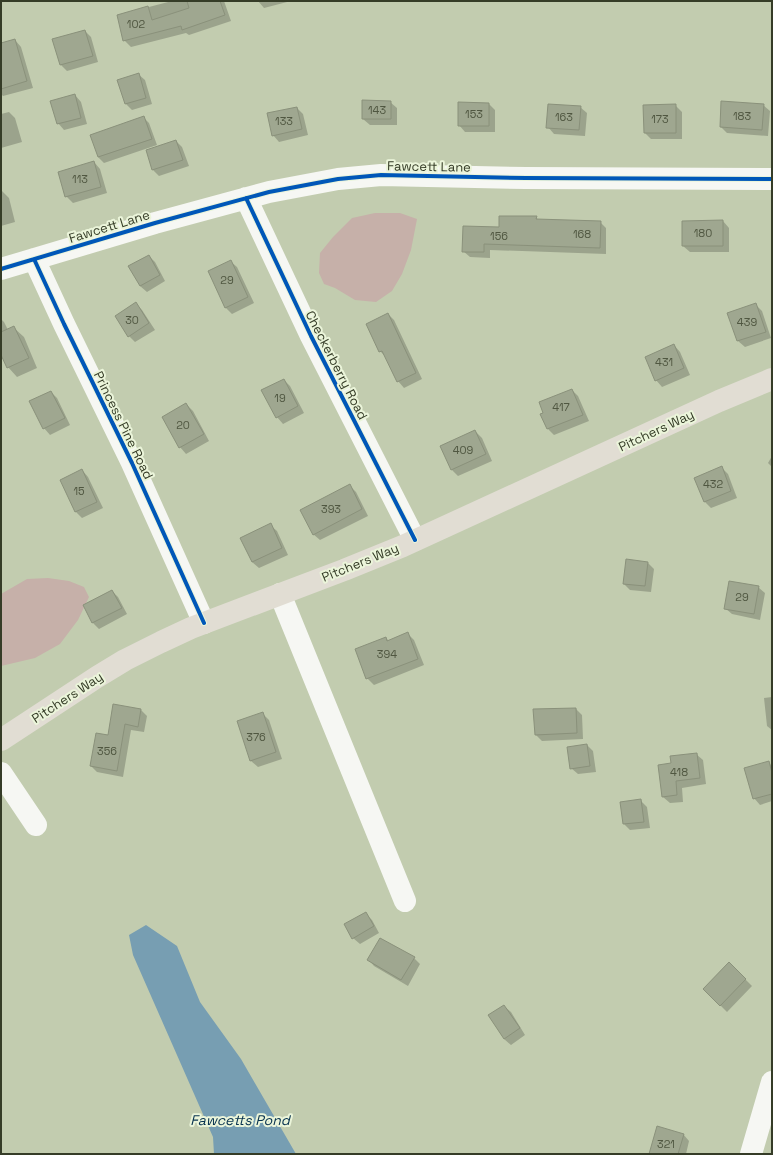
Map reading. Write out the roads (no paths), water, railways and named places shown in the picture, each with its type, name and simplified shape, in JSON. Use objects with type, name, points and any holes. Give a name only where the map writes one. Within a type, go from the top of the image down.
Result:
[{"type":"main road","name":"Pitchers Way","points":[[1,740],[97,677],[155,644],[204,623],[344,570],[415,540],[718,401],[772,379]]},
{"type":"street","name":"Fawcett Lane","points":[[1,269],[148,225],[246,198],[269,192],[338,179],[381,175],[526,178],[772,179]]},
{"type":"street","name":"Checkerberry Road","points":[[246,198],[311,336],[415,540]]},
{"type":"street","name":"Princess Pine Road","points":[[34,259],[132,463],[204,623]]},
{"type":"street","points":[[280,594],[405,901]]},
{"type":"street","points":[[1,773],[36,825]]},
{"type":"street","points":[[751,1154],[772,1082]]},
{"type":"water","name":"Fawcetts Pond","points":[[146,925],[177,946],[200,1002],[241,1059],[296,1154],[214,1154],[213,1137],[133,955],[129,935]]}]
